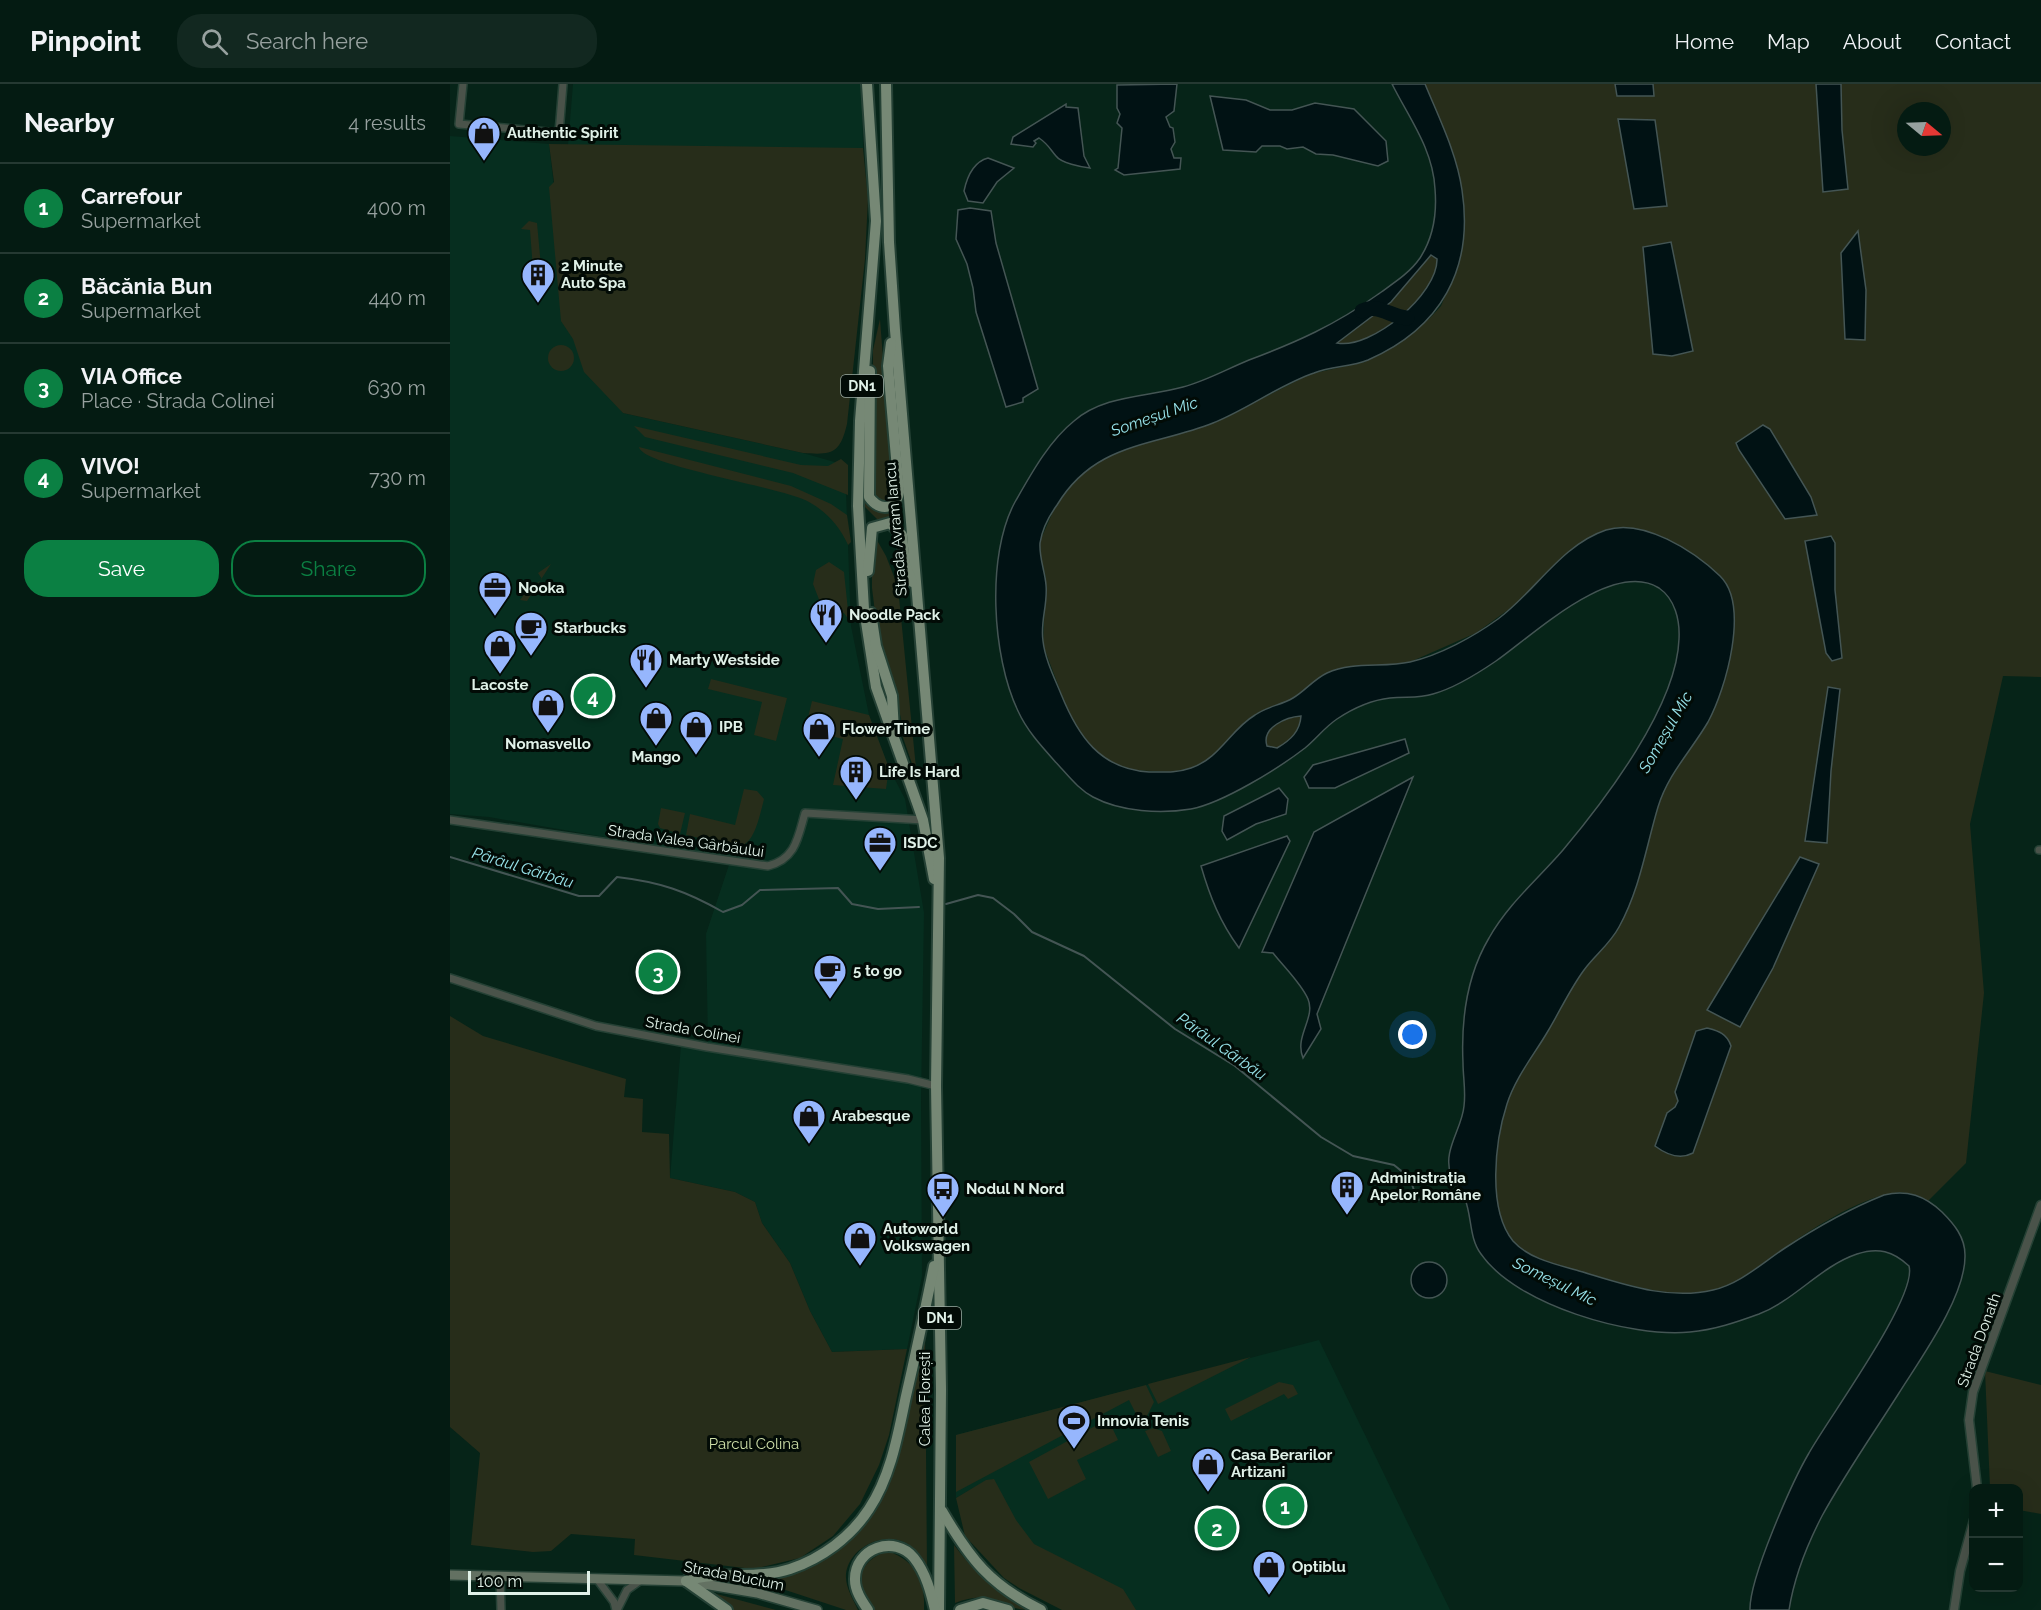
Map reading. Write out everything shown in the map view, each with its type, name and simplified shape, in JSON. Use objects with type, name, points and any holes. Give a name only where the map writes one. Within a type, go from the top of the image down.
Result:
[{"type":"main road","name":"Strada Avram Iancu","points":[[867,84],[876,221],[860,421],[858,506],[864,609],[876,687],[923,820],[938,901]]},
{"type":"main road","name":"Strada Avram Iancu","points":[[885,84],[894,314],[937,820],[938,901]]},
{"type":"main road","points":[[866,344],[870,371],[869,497],[875,505],[883,508],[891,507],[898,501],[899,492],[888,366],[894,314]]},
{"type":"main road","points":[[894,740],[892,696],[876,646],[871,614],[868,557],[872,528],[890,523],[898,528],[902,535],[905,564],[917,596]]},
{"type":"main road","name":"Calea Florești","points":[[937,1610],[941,1509],[936,1086],[938,901]]},
{"type":"main road","points":[[687,1581],[705,1575],[765,1575],[795,1567],[835,1545],[868,1512],[877,1495],[895,1445],[939,1246]]},
{"type":"main road","points":[[941,1509],[967,1552],[987,1576],[1012,1595],[1041,1610]]},
{"type":"main road","points":[[868,1610],[856,1588],[856,1570],[867,1553],[888,1545],[900,1548],[914,1557],[925,1577],[937,1610]]},
{"type":"main road","name":"Strada Bucium","points":[[450,1575],[687,1581],[757,1593],[817,1610]]},
{"type":"main road","points":[[687,1581],[727,1610]]},
{"type":"main road","points":[[960,1610],[983,1603],[1008,1610]]},
{"type":"street","points":[[463,84],[459,124],[559,133],[563,84]]},
{"type":"street","name":"Strada Valea Gârbăului","points":[[450,820],[768,866],[781,863],[795,848],[805,813],[923,820]]},
{"type":"street","name":"Strada Colinei","points":[[450,978],[596,1026],[707,1047],[876,1073],[936,1086]]},
{"type":"street","name":"Strada Donath","points":[[1977,1484],[1970,1420],[1973,1392],[2041,1205]]},
{"type":"street","points":[[1954,1610],[1960,1571],[1969,1538]]},
{"type":"street","points":[[500,1576],[501,1610]]},
{"type":"street","points":[[597,1579],[614,1602],[616,1610]]},
{"type":"street","points":[[616,1610],[627,1590],[641,1580]]},
{"type":"shaded area","points":[[573,84],[862,84],[863,148],[851,150],[568,145]]},
{"type":"shaded area","points":[[450,136],[549,144],[571,334],[623,413],[803,453],[845,465],[851,626],[869,715],[889,768],[905,799],[924,913],[921,1100],[922,1276],[907,1349],[832,1352],[810,1311],[790,1263],[762,1223],[755,1202],[735,1192],[670,1178],[681,1045],[692,1047],[708,1043],[706,934],[731,859],[489,817],[450,814]]},
{"type":"shaded area","points":[[1319,1340],[1450,1610],[1113,1610],[1031,1572],[975,1487],[956,1498],[956,1435]]},
{"type":"green space","points":[[1425,84],[2041,84],[2041,677],[2003,676],[1970,824],[1984,993],[1966,1163],[1928,1201],[1912,1194],[1893,1193],[1849,1208],[1819,1225],[1738,1280],[1710,1291],[1670,1293],[1645,1289],[1562,1267],[1530,1255],[1509,1236],[1501,1218],[1496,1175],[1501,1129],[1511,1093],[1667,784],[1714,708],[1729,661],[1734,622],[1721,577],[1705,563],[1675,545],[1633,529],[1618,527],[1602,531],[1580,544],[1519,602],[1476,633],[1410,662],[1390,665],[1305,689],[1292,699],[1259,712],[1247,720],[1209,760],[1191,768],[1172,772],[1131,770],[1113,764],[1096,753],[1071,719],[1043,645],[1046,578],[1040,554],[1040,541],[1055,507],[1083,471],[1102,458],[1125,448],[1216,422],[1310,374],[1365,362],[1430,318],[1441,306],[1459,264],[1462,190],[1453,153]]},
{"type":"green space","points":[[549,144],[863,148],[868,199],[865,259],[847,424],[838,447],[828,453],[803,453],[623,413],[584,372],[573,339],[561,321],[549,187],[554,182]]},
{"type":"green space","points":[[529,221],[537,223],[542,277],[536,277],[536,270],[533,269],[530,230],[521,229]]},
{"type":"green space","points":[[1431,255],[1437,259],[1427,288],[1400,317],[1367,338],[1350,343],[1336,343],[1391,302]]},
{"type":"green space","points":[[880,319],[893,489],[890,502],[884,503],[872,494],[873,350]]},
{"type":"green space","points":[[561,345],[570,349],[574,358],[570,367],[561,371],[552,367],[548,358],[552,349]]},
{"type":"green space","points":[[634,426],[801,465],[828,466],[841,459],[848,465],[848,495],[793,473],[645,437]]},
{"type":"green space","points":[[639,447],[791,486],[831,504],[847,515],[851,542],[848,545],[832,520],[809,502],[794,496],[663,462],[646,454]]},
{"type":"green space","points":[[865,501],[895,508],[897,523],[877,519],[864,506]]},
{"type":"green space","points":[[874,535],[886,556],[898,587],[917,778],[902,735],[901,718],[878,637],[872,588],[872,539]]},
{"type":"green space","points":[[829,562],[844,572],[849,620],[844,613],[827,609],[821,619],[816,617],[820,602],[813,584],[816,570]]},
{"type":"green space","points":[[551,564],[542,578],[538,573]]},
{"type":"green space","points":[[540,580],[527,601],[520,600],[523,596],[518,591],[524,585],[529,590]]},
{"type":"green space","points":[[711,679],[787,698],[776,741],[754,735],[762,702],[708,689]]},
{"type":"green space","points":[[812,701],[869,715],[889,768],[886,789],[833,785],[843,739],[805,730]]},
{"type":"green space","points":[[1302,716],[1299,727],[1287,742],[1277,748],[1267,746],[1266,739],[1271,728],[1289,718]]},
{"type":"green space","points":[[744,789],[757,791],[764,799],[759,819],[747,842],[740,846],[731,846],[686,835],[690,814],[735,825]]},
{"type":"green space","points":[[661,808],[685,813],[680,834],[660,828],[658,824]]},
{"type":"green space","name":"Parcul Colina","points":[[450,1016],[483,1036],[626,1079],[624,1097],[643,1099],[642,1132],[669,1134],[670,1178],[735,1192],[755,1202],[762,1223],[790,1263],[810,1311],[832,1352],[907,1349],[889,1435],[879,1465],[860,1504],[833,1536],[800,1558],[753,1569],[634,1555],[635,1539],[571,1534],[551,1551],[533,1552],[471,1545],[480,1453],[450,1427]]},
{"type":"green space","points":[[925,1328],[927,1571],[922,1560],[908,1544],[889,1539],[869,1544],[854,1556],[846,1574],[848,1588],[858,1610],[846,1610],[758,1581],[777,1578],[814,1566],[830,1555],[890,1471]]},
{"type":"green space","points":[[1251,1357],[1158,1404],[1148,1384]]},
{"type":"green space","points":[[1985,1371],[2041,1385],[2041,1514],[2023,1511],[2023,1484],[1990,1484]]},
{"type":"green space","points":[[1279,1382],[1293,1385],[1298,1394],[1288,1399],[1284,1394],[1231,1421],[1225,1409]]},
{"type":"green space","points":[[1146,1385],[1154,1402],[1142,1426],[1129,1400],[956,1492],[956,1435]]},
{"type":"green space","name":"Innovia Tenis","points":[[1108,1419],[1118,1440],[1077,1460],[1086,1479],[1048,1499],[1029,1462]]},
{"type":"green space","points":[[1153,1428],[1162,1431],[1171,1451],[1158,1457],[1145,1431]]},
{"type":"green space","points":[[994,1479],[1016,1520],[1034,1544],[1123,1589],[1136,1610],[1062,1610],[1004,1578],[965,1536],[956,1498],[986,1480]]},
{"type":"green space","points":[[954,1545],[988,1582],[1031,1610],[978,1598],[955,1603]]},
{"type":"green space","points":[[888,1551],[906,1561],[917,1574],[923,1590],[924,1610],[875,1610],[868,1601],[861,1584],[864,1568],[877,1555]]},
{"type":"green space","points":[[713,1593],[776,1610],[733,1610]]},
{"type":"water","points":[[1177,84],[1174,111],[1166,117],[1170,127],[1173,128],[1175,142],[1171,149],[1174,158],[1181,158],[1180,169],[1124,175],[1115,170],[1118,168],[1122,128],[1117,123],[1120,114],[1117,108],[1117,85]]},
{"type":"water","points":[[1392,84],[1425,84],[1447,136],[1460,177],[1464,219],[1463,245],[1457,270],[1447,293],[1433,313],[1415,331],[1393,347],[1368,360],[1301,378],[1213,423],[1126,449],[1089,469],[1072,484],[1057,505],[1046,523],[1041,538],[1040,554],[1046,592],[1042,627],[1044,648],[1068,709],[1083,736],[1093,748],[1104,757],[1132,770],[1175,771],[1191,768],[1210,758],[1246,721],[1259,712],[1293,698],[1327,673],[1347,667],[1410,662],[1433,655],[1467,639],[1511,608],[1575,546],[1606,530],[1636,529],[1667,539],[1682,547],[1720,576],[1729,589],[1734,626],[1728,669],[1722,689],[1708,722],[1662,795],[1637,883],[1619,927],[1579,977],[1510,1094],[1499,1137],[1497,1193],[1499,1211],[1505,1227],[1513,1241],[1526,1252],[1550,1263],[1627,1285],[1661,1292],[1696,1293],[1723,1287],[1821,1226],[1858,1206],[1892,1193],[1915,1195],[1922,1198],[1942,1212],[1955,1226],[1965,1248],[1963,1271],[1958,1289],[1930,1345],[1822,1516],[1802,1562],[1789,1610],[1750,1610],[1756,1576],[1792,1485],[1900,1304],[1908,1282],[1909,1266],[1885,1252],[1865,1252],[1844,1259],[1772,1308],[1742,1320],[1690,1332],[1637,1330],[1576,1314],[1547,1303],[1520,1289],[1498,1272],[1477,1248],[1465,1199],[1452,1178],[1449,1166],[1451,1149],[1464,1106],[1463,1031],[1467,998],[1475,967],[1481,952],[1497,926],[1514,903],[1563,850],[1599,805],[1636,751],[1652,722],[1666,693],[1675,665],[1679,639],[1679,625],[1669,598],[1659,588],[1640,582],[1619,584],[1596,592],[1551,619],[1474,676],[1427,696],[1383,699],[1356,708],[1333,722],[1294,756],[1266,775],[1219,800],[1179,811],[1128,809],[1104,802],[1080,788],[1027,727],[1009,689],[1002,663],[998,635],[996,577],[1006,524],[1015,502],[1034,469],[1065,429],[1086,412],[1099,406],[1112,401],[1192,384],[1315,332],[1377,295],[1416,264],[1428,242],[1435,216],[1433,174],[1425,147]],"holes":[[[1431,255],[1437,259],[1434,273],[1427,288],[1415,303],[1384,329],[1367,338],[1351,343],[1337,343],[1391,302]],[[1301,716],[1297,731],[1287,742],[1277,748],[1267,746],[1266,739],[1271,728],[1289,718]]]},
{"type":"water","points":[[1615,84],[1653,84],[1654,96],[1617,96]]},
{"type":"water","points":[[1816,84],[1841,84],[1842,130],[1848,189],[1823,192]]},
{"type":"water","points":[[1210,96],[1246,100],[1270,110],[1292,110],[1315,103],[1354,109],[1386,141],[1388,161],[1378,166],[1333,155],[1316,154],[1303,147],[1287,149],[1280,146],[1262,146],[1256,152],[1223,150]]},
{"type":"water","points":[[1066,104],[1066,107],[1078,108],[1084,156],[1090,168],[1062,161],[1039,138],[1034,141],[1036,143],[1033,147],[1011,144],[1013,137]]},
{"type":"water","points":[[1618,119],[1655,120],[1667,206],[1634,209]]},
{"type":"water","points":[[988,158],[1014,168],[997,182],[983,203],[968,201],[964,191],[969,175],[978,163]]},
{"type":"water","points":[[970,208],[991,211],[996,243],[1038,389],[1023,398],[1023,402],[1006,407],[976,312],[967,264],[956,239],[958,210]]},
{"type":"water","points":[[1858,231],[1866,290],[1865,340],[1845,339],[1841,253]]},
{"type":"water","points":[[1671,242],[1693,351],[1672,356],[1653,354],[1643,247]]},
{"type":"water","points":[[1763,425],[1770,429],[1811,497],[1817,515],[1785,519],[1739,450],[1736,443]]},
{"type":"water","points":[[1831,536],[1835,543],[1835,590],[1842,658],[1832,661],[1826,653],[1805,541]]},
{"type":"water","points":[[1828,687],[1840,689],[1831,771],[1827,843],[1805,841]]},
{"type":"water","points":[[1405,739],[1409,753],[1335,788],[1309,788],[1304,777],[1313,765]]},
{"type":"water","points":[[1413,777],[1317,1014],[1321,1029],[1303,1058],[1301,1042],[1309,1013],[1308,999],[1297,981],[1273,953],[1262,952],[1314,832]]},
{"type":"water","points":[[1279,788],[1288,799],[1286,814],[1256,824],[1227,840],[1222,831],[1224,816]]},
{"type":"water","points":[[1287,836],[1290,841],[1239,948],[1216,909],[1201,866]]},
{"type":"water","points":[[1800,857],[1819,864],[1773,968],[1740,1027],[1707,1010]]},
{"type":"water","points":[[1707,1028],[1725,1035],[1731,1046],[1693,1153],[1674,1156],[1655,1146],[1667,1113],[1675,1107],[1678,1101],[1675,1092],[1696,1031]]},
{"type":"water","points":[[1429,1262],[1442,1267],[1447,1280],[1442,1293],[1429,1298],[1416,1293],[1411,1280],[1416,1267]]},
{"type":"waterway","name":"Someșul Mic","points":[[1362,311],[1379,309],[1407,318]]},
{"type":"waterway","name":"Pârâul Gârbău","points":[[450,857],[579,896],[599,896],[617,877],[646,882],[685,893],[723,912],[742,905],[760,890],[838,888],[852,904],[878,909],[919,907]]},
{"type":"waterway","name":"Pârâul Gârbău","points":[[946,904],[978,895],[993,898],[1032,932],[1084,956],[1175,1029],[1235,1066],[1321,1137],[1353,1156],[1394,1165],[1410,1178],[1417,1200],[1461,1189]]},
{"type":"place","name":"Authentic Spirit","points":[[484,162]]},
{"type":"place","name":"2 Minute Auto Spa","points":[[538,304]]},
{"type":"place","name":"Nooka","points":[[495,617]]},
{"type":"place","name":"Noodle Pack","points":[[826,644]]},
{"type":"place","name":"Starbucks","points":[[531,657]]},
{"type":"place","name":"Lacoste","points":[[500,675]]},
{"type":"place","name":"Marty Westside","points":[[646,689]]},
{"type":"place","name":"VIVO!","points":[[593,696]]},
{"type":"place","name":"Nomasvello","points":[[548,734]]},
{"type":"place","name":"Mango","points":[[656,747]]},
{"type":"place","name":"IPB","points":[[696,756]]},
{"type":"place","name":"Flower Time","points":[[819,758]]},
{"type":"place","name":"Life Is Hard","points":[[856,801]]},
{"type":"place","name":"ISDC","points":[[880,872]]},
{"type":"place","name":"VIA Office","points":[[658,972]]},
{"type":"place","name":"5 to go","points":[[830,1000]]},
{"type":"place","name":"Arabesque","points":[[809,1145]]},
{"type":"place","name":"Administrația Apelor Române","points":[[1347,1216]]},
{"type":"place","name":"Nodul N Nord","points":[[943,1218]]},
{"type":"place","name":"Autoworld Volkswagen","points":[[860,1267]]},
{"type":"place","name":"Innovia Tenis","points":[[1074,1450]]},
{"type":"place","name":"Casa Berarilor Artizani","points":[[1208,1493]]},
{"type":"place","name":"Carrefour","points":[[1285,1506]]},
{"type":"place","name":"Băcănia Bun","points":[[1217,1528]]},
{"type":"place","name":"Optiblu","points":[[1269,1596]]}]
